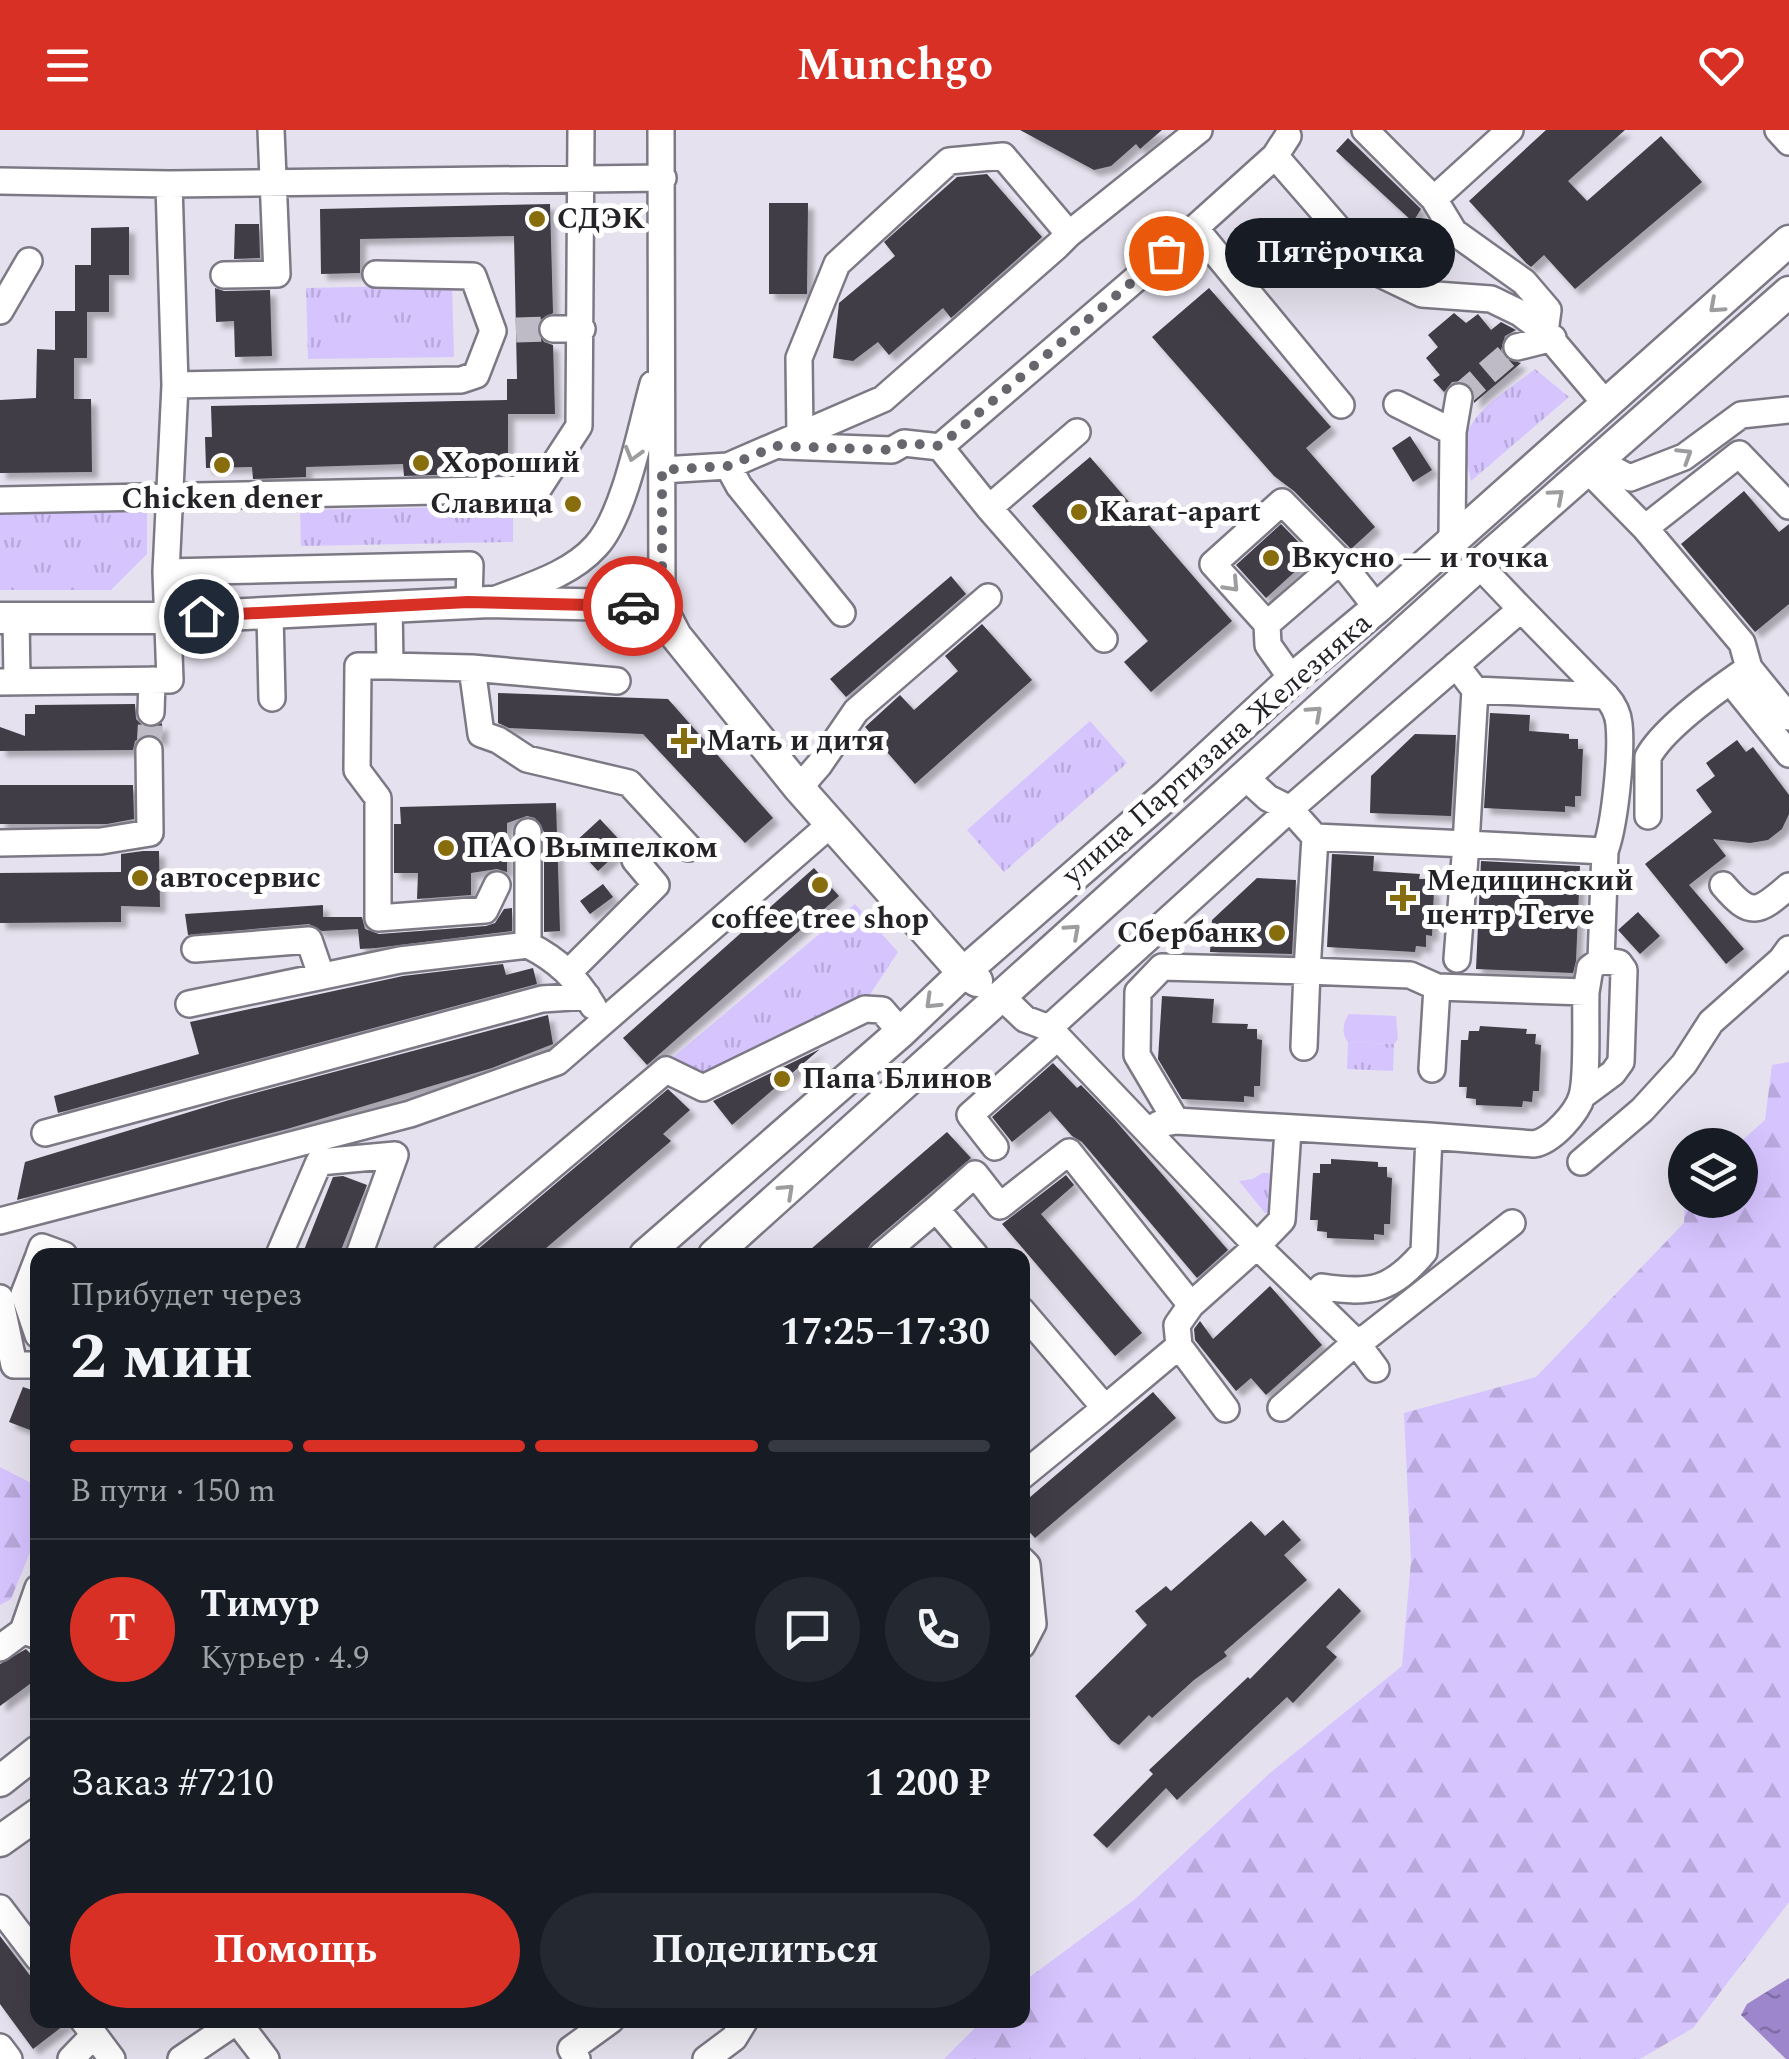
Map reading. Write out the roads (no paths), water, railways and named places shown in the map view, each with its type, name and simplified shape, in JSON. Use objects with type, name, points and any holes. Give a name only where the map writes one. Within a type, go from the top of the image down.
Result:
[{"type":"main road","name":"улица Партизана Железняка","points":[[652,1248],[901,1032],[963,972],[1789,241]]},
{"type":"main road","name":"улица Партизана Железняка","points":[[722,1248],[1479,565],[1789,292]]},
{"type":"main road","points":[[8,618],[166,618],[479,602],[662,609],[676,636],[799,788],[963,972],[1001,996]]},
{"type":"main road","points":[[0,1782],[30,1760]]},
{"type":"main road","points":[[0,1841],[30,1820]]},
{"type":"street","points":[[224,275],[278,274],[271,130]]},
{"type":"street","points":[[0,500],[538,489],[579,426],[581,130]]},
{"type":"street","points":[[661,130],[662,609]]},
{"type":"street","points":[[662,470],[728,466],[883,399],[1069,234],[1198,130]]},
{"type":"street","points":[[1365,130],[1434,199],[1454,232],[1524,282],[1548,310],[1549,335]]},
{"type":"street","points":[[1434,199],[1510,130]]},
{"type":"street","points":[[1778,130],[1789,142]]},
{"type":"street","points":[[788,442],[892,450],[904,443],[940,446],[1195,228],[1286,138],[1376,272],[1422,294],[1491,299],[1520,313],[1549,335],[1606,404]]},
{"type":"street","points":[[788,442],[799,358],[837,264],[949,161],[1003,156],[1069,234]]},
{"type":"street","points":[[0,181],[169,184],[664,178]]},
{"type":"street","points":[[8,618],[9,682],[170,680],[166,572],[176,385],[169,184]]},
{"type":"street","points":[[1195,228],[1341,405]]},
{"type":"street","points":[[0,311],[29,261]]},
{"type":"street","points":[[176,385],[461,380],[476,374],[504,330],[473,276],[376,274]]},
{"type":"street","points":[[553,329],[582,329]]},
{"type":"street","points":[[1517,348],[1549,335]]},
{"type":"street","points":[[166,572],[470,566],[479,602],[557,575],[594,548],[612,526],[660,360]]},
{"type":"street","points":[[1452,538],[1453,432],[1459,398]]},
{"type":"street","points":[[1397,404],[1453,432]]},
{"type":"street","points":[[1592,465],[1630,478],[1684,457],[1741,415],[1788,410]]},
{"type":"street","points":[[989,508],[1078,432]]},
{"type":"street","points":[[940,446],[1104,639]]},
{"type":"street","points":[[1646,528],[1740,454],[1789,506]]},
{"type":"street","points":[[1592,465],[1742,643],[1740,675],[1789,754]]},
{"type":"street","points":[[728,466],[739,486],[842,613]]},
{"type":"street","points":[[1292,679],[1268,645],[1267,624],[1212,564],[1282,502],[1340,561],[1378,608]]},
{"type":"street","points":[[1267,624],[1340,561]]},
{"type":"street","points":[[1479,565],[1606,696],[1620,727],[1611,834],[1604,850],[1588,972],[1582,1096]]},
{"type":"street","points":[[799,788],[856,711],[988,597]]},
{"type":"street","points":[[389,605],[390,666]]},
{"type":"street","points":[[995,1147],[970,1115],[1290,809],[1520,609]]},
{"type":"street","points":[[270,614],[272,698]]},
{"type":"street","points":[[1456,665],[1475,690],[1456,959]]},
{"type":"street","points":[[498,886],[484,910],[378,918],[378,798],[357,770],[358,666],[472,668],[617,682]]},
{"type":"street","points":[[472,668],[481,734],[527,759],[629,783],[689,848]]},
{"type":"street","points":[[1740,675],[1789,717]]},
{"type":"street","points":[[1648,816],[1648,756],[1652,749],[1740,675]]},
{"type":"street","points":[[151,712],[152,680]]},
{"type":"street","points":[[1475,690],[1606,696]]},
{"type":"street","points":[[0,843],[150,842],[149,750]]},
{"type":"street","points":[[1244,776],[1268,798],[1290,809],[1316,837],[1604,850]]},
{"type":"street","points":[[0,1221],[16,1220],[410,1114],[557,1062],[832,823]]},
{"type":"street","points":[[528,832],[528,945]]},
{"type":"street","points":[[1304,1048],[1316,837]]},
{"type":"street","points":[[569,972],[656,884],[635,860]]},
{"type":"street","points":[[1723,885],[1742,907],[1750,910],[1759,908],[1789,886]]},
{"type":"street","points":[[195,949],[309,940],[321,975]]},
{"type":"street","points":[[189,1004],[400,960],[528,945],[551,956],[569,972],[604,1022]]},
{"type":"street","points":[[1581,1162],[1642,1110],[1684,1064],[1711,1022],[1789,950]]},
{"type":"street","points":[[1148,1131],[1176,1121],[1545,1142],[1554,1136],[1582,1096],[1613,1073],[1622,1057],[1624,970],[1619,963],[1588,972],[1436,987],[1410,975],[1162,966],[1138,992],[1137,1055],[1176,1121]]},
{"type":"street","points":[[1432,1069],[1436,987]]},
{"type":"street","points":[[45,1133],[542,999],[587,996]]},
{"type":"street","points":[[1001,996],[1025,1019],[1054,1033],[1257,1246],[1356,1342],[1376,1369]]},
{"type":"street","points":[[454,1248],[666,1070],[703,1088],[865,1009],[882,1010],[901,1032]]},
{"type":"street","points":[[361,1248],[410,1114]]},
{"type":"street","points":[[1226,1409],[1179,1346],[1177,1325],[1191,1304],[1282,1220],[1288,1130]]},
{"type":"street","points":[[1313,1298],[1322,1287],[1356,1292],[1382,1288],[1394,1282],[1424,1252],[1430,1136]]},
{"type":"street","points":[[890,1248],[975,1174],[1000,1206],[1069,1152],[1191,1304]]},
{"type":"street","points":[[282,1248],[320,1162],[395,1155]]},
{"type":"street","points":[[936,1209],[969,1248]]},
{"type":"street","points":[[1281,1408],[1356,1342],[1512,1224]]},
{"type":"street","points":[[30,1278],[24,1294],[30,1312]]},
{"type":"street","points":[[0,1298],[14,1364],[30,1365]]},
{"type":"street","points":[[1030,1319],[1105,1408]]},
{"type":"street","points":[[1030,1469],[1179,1346]]},
{"type":"street","points":[[1030,1599],[1030,1630]]},
{"type":"street","points":[[0,1648],[30,1634]]},
{"type":"street","points":[[0,1908],[30,1947]]},
{"type":"street","points":[[71,2059],[87,2028]]},
{"type":"street","points":[[89,2028],[112,2059]]},
{"type":"street","points":[[181,2059],[228,2028]]},
{"type":"street","points":[[242,2028],[266,2059]]},
{"type":"street","points":[[569,2056],[602,2028]]},
{"type":"street","points":[[706,2059],[732,2028]]},
{"type":"street","points":[[0,2046],[9,2059]]},
{"type":"water","points":[[1789,1978],[1786,2059],[1741,2015],[1747,2004]]},
{"type":"tunnel","points":[[516,330],[553,329]]},
{"type":"tunnel","points":[[1459,397],[1517,347]]},
{"type":"tunnel","points":[[149,750],[151,712]]},
{"type":"place","name":"СДЭК","points":[[537,219]]},
{"type":"place","name":"Пятёрочка","points":[[1166,253]]},
{"type":"place","name":"Хороший","points":[[421,463]]},
{"type":"place","name":"Chicken dener","points":[[222,465]]},
{"type":"place","name":"Славица","points":[[573,504]]},
{"type":"place","name":"Karat-apart","points":[[1079,512]]},
{"type":"place","name":"Вкусно — и точка","points":[[1271,558]]},
{"type":"place","name":"Мать и дитя","points":[[684,741]]},
{"type":"place","name":"ПАО Вымпелком","points":[[446,848]]},
{"type":"place","name":"автосервис","points":[[140,878]]},
{"type":"place","name":"coffee tree shop","points":[[820,885]]},
{"type":"place","name":"Медицинский центр Terve","points":[[1403,898]]},
{"type":"place","name":"Сбербанк","points":[[1277,933]]},
{"type":"place","name":"Папа Блинов","points":[[782,1079]]}]
